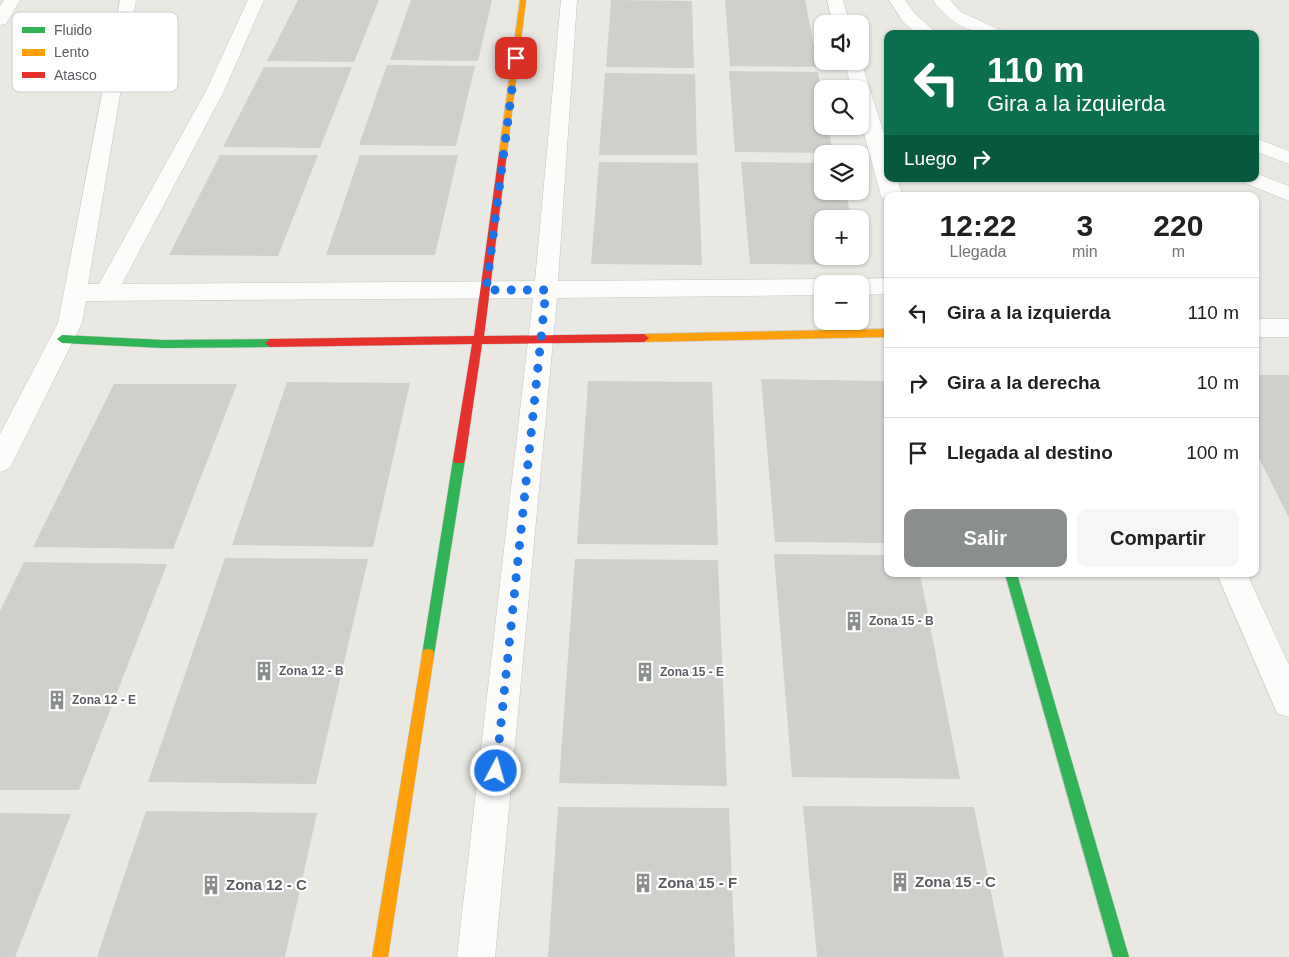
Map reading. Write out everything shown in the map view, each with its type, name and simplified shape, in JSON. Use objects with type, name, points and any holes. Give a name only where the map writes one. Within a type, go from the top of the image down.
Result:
[{"type":"street","points":[[0,20],[12,0]]},
{"type":"street","points":[[106,293],[215,91],[256,0]]},
{"type":"street","points":[[380,957],[486,290],[524,0]]},
{"type":"street","points":[[476,957],[542,338],[569,0]]},
{"type":"street","points":[[835,0],[839,15]]},
{"type":"street","points":[[897,0],[909,18],[924,30]]},
{"type":"street","points":[[941,0],[955,16],[985,30]]},
{"type":"street","points":[[856,70],[884,168]]},
{"type":"street","points":[[0,460],[70,323],[75,293],[98,248],[117,92]]},
{"type":"street","points":[[1259,146],[1289,158]]},
{"type":"street","points":[[1259,181],[1289,194]]},
{"type":"street","points":[[98,248],[115,249],[134,240]]},
{"type":"street","points":[[869,287],[884,286]]},
{"type":"street","points":[[75,293],[814,287]]},
{"type":"street","points":[[1259,328],[1289,328]]},
{"type":"street","points":[[62,339],[164,344],[478,341],[542,338],[884,333]]},
{"type":"street","points":[[1012,577],[1121,957]]},
{"type":"street","points":[[1233,577],[1289,701]]},
{"type":"building","points":[[298,0],[379,0],[354,62],[267,61]]},
{"type":"building","points":[[411,0],[492,0],[478,61],[390,60]]},
{"type":"building","points":[[611,0],[692,1],[694,68],[606,67]]},
{"type":"building","points":[[725,0],[805,0],[814,46],[814,67],[730,66]]},
{"type":"building","points":[[387,65],[475,66],[456,146],[359,145]]},
{"type":"building","points":[[264,67],[352,67],[320,148],[223,147]]},
{"type":"building","points":[[729,71],[818,72],[819,80],[814,80],[814,135],[830,135],[832,145],[814,145],[814,153],[735,152]]},
{"type":"building","points":[[605,73],[695,74],[697,155],[599,155]]},
{"type":"building","points":[[220,155],[318,155],[278,256],[169,255]]},
{"type":"building","points":[[360,155],[458,155],[435,255],[326,255]]},
{"type":"building","points":[[599,162],[698,163],[702,265],[591,264]]},
{"type":"building","points":[[741,162],[814,163],[814,200],[848,200],[849,210],[814,210],[814,265],[750,264]]},
{"type":"building","points":[[1259,375],[1289,375],[1289,518],[1259,458]]},
{"type":"building","points":[[761,379],[884,381],[884,543],[775,542]]},
{"type":"building","points":[[588,381],[712,382],[718,545],[577,544]]},
{"type":"building","points":[[287,382],[410,383],[373,547],[232,545]]},
{"type":"building","points":[[114,384],[237,384],[173,549],[33,547]]},
{"type":"building","name":"Zona 15 - B","points":[[774,554],[884,555],[884,577],[921,577],[960,779],[792,777]]},
{"type":"building","name":"Zona 12 - B","points":[[225,558],[368,559],[316,784],[148,782]]},
{"type":"building","name":"Zona 15 - E","points":[[575,559],[718,560],[727,786],[559,783]]},
{"type":"building","name":"Zona 12 - E","points":[[24,562],[167,564],[79,790],[0,790],[0,611]]},
{"type":"building","name":"Zona 15 - C","points":[[803,806],[974,807],[1004,957],[817,957]]},
{"type":"building","name":"Zona 15 - F","points":[[558,807],[729,808],[735,957],[548,957]]},
{"type":"building","name":"Zona 12 - C","points":[[146,811],[317,813],[285,957],[97,957]]},
{"type":"building","points":[[0,813],[71,814],[15,957],[0,957]]},
{"type":"traffic: fast","points":[[62,339],[163,344],[270,343]]},
{"type":"traffic: fast","points":[[428,655],[459,460]]},
{"type":"traffic: fast","points":[[1012,577],[1121,957]]},
{"type":"traffic: slow","points":[[503,153],[523,0]]},
{"type":"traffic: slow","points":[[644,338],[884,333]]},
{"type":"traffic: slow","points":[[380,957],[428,655]]},
{"type":"traffic: jam","points":[[459,460],[486,290],[503,153]]},
{"type":"traffic: jam","points":[[270,343],[644,338]]},
{"type":"place","name":"Zona 15 - B","points":[[854,621]]},
{"type":"place","name":"Zona 12 - B","points":[[264,671]]},
{"type":"place","name":"Zona 15 - E","points":[[645,672]]},
{"type":"place","name":"Zona 12 - E","points":[[57,700]]},
{"type":"place","name":"Zona 15 - C","points":[[900,882]]},
{"type":"place","name":"Zona 15 - F","points":[[643,883]]},
{"type":"place","name":"Zona 12 - C","points":[[211,885]]},
{"type":"route","points":[[496,771],[546,290],[486,290],[516,58]]}]
